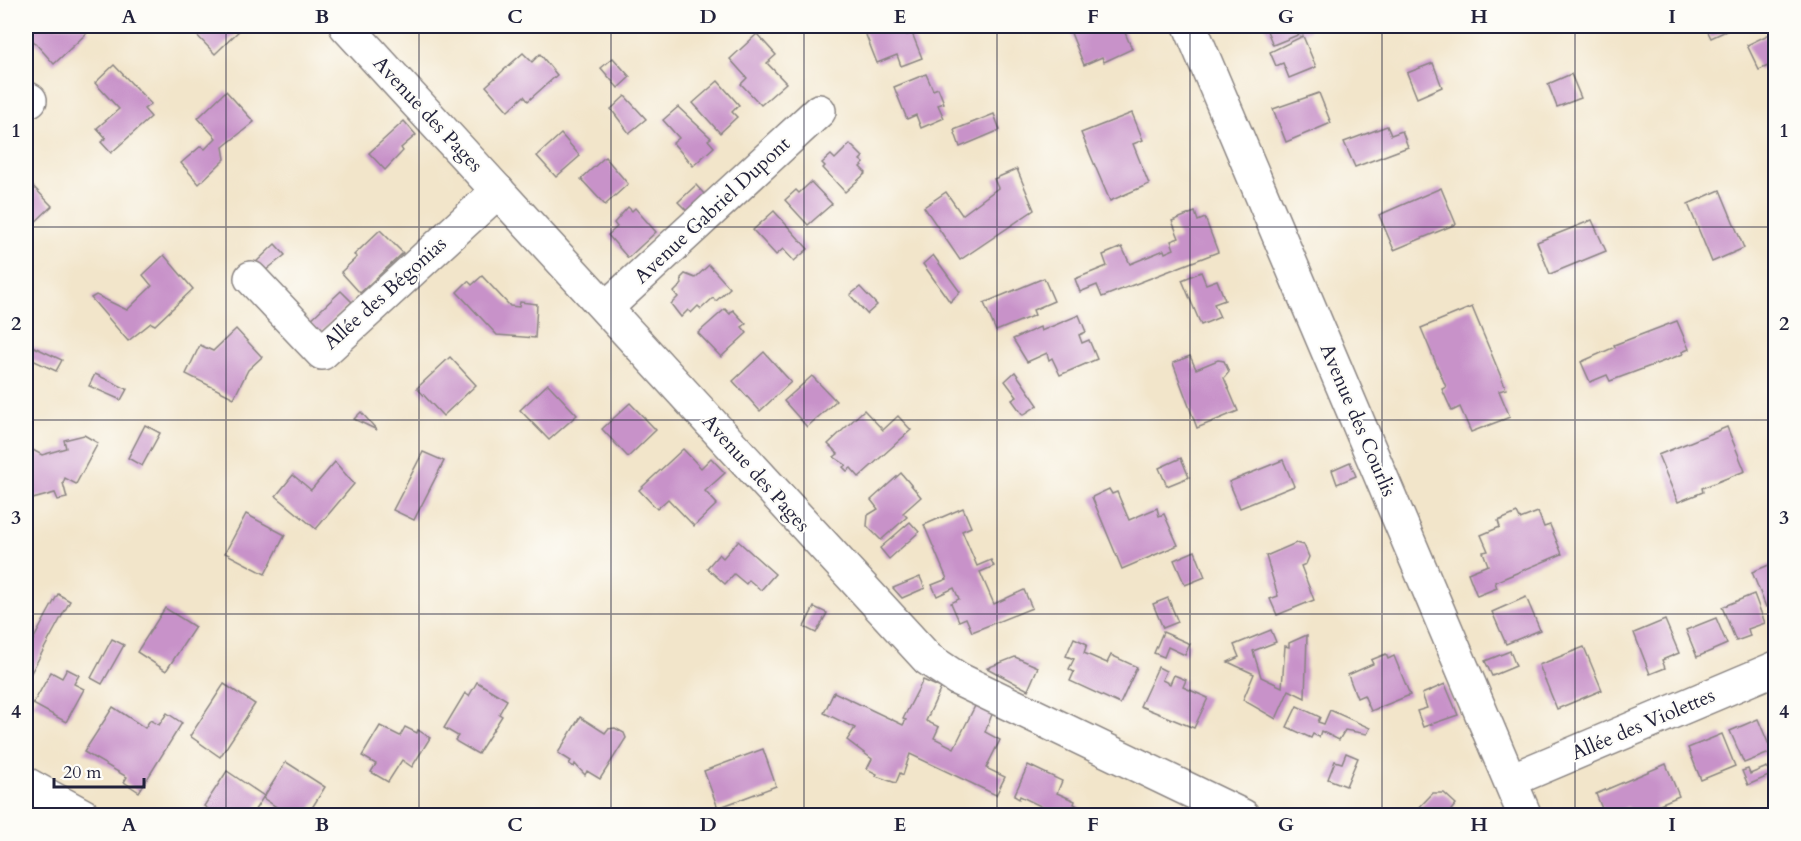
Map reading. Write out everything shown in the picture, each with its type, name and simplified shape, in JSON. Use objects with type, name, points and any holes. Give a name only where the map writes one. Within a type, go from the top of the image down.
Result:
[{"type":"street","name":"Avenue des Pages","points":[[346,26],[928,659],[958,679],[1243,816]]},
{"type":"street","name":"Avenue des Courlis","points":[[1190,26],[1511,780],[1524,816]]},
{"type":"street","name":"Avenue Gabriel Dupont","points":[[606,308],[819,111]]},
{"type":"street","name":"Allée des Bégonias","points":[[251,278],[322,353],[498,191]]},
{"type":"street","name":"Allée des Violettes","points":[[1511,780],[1776,668]]},
{"type":"street","points":[[26,784],[84,816]]},
{"type":"building","points":[[36,26],[83,26],[89,31],[54,64],[27,34]]},
{"type":"building","points":[[188,26],[244,26],[215,54]]},
{"type":"building","points":[[876,26],[904,26],[907,35],[912,33],[922,58],[901,66],[897,55],[877,63],[864,30]]},
{"type":"building","points":[[1090,26],[1103,26],[1106,32],[1122,26],[1132,49],[1104,62],[1102,57],[1084,65],[1071,33]]},
{"type":"building","points":[[1265,26],[1308,26],[1310,30],[1273,45]]},
{"type":"building","points":[[1705,26],[1737,26],[1711,38]]},
{"type":"building","points":[[1776,31],[1776,80],[1768,66],[1759,70],[1747,45]]},
{"type":"building","points":[[757,34],[776,55],[767,63],[786,83],[761,105],[741,84],[747,78],[730,59]]},
{"type":"building","points":[[1303,36],[1316,67],[1289,78],[1283,63],[1276,66],[1270,52]]},
{"type":"building","points":[[523,53],[532,62],[540,54],[557,75],[528,101],[524,96],[508,111],[486,86]]},
{"type":"building","points":[[613,58],[630,77],[618,88],[601,68]]},
{"type":"building","points":[[1433,63],[1442,87],[1417,98],[1407,73]]},
{"type":"building","points":[[114,65],[151,104],[144,109],[151,117],[111,153],[101,142],[106,138],[97,128],[119,109],[95,83]]},
{"type":"building","points":[[926,74],[933,90],[938,88],[944,103],[938,105],[944,118],[921,128],[916,115],[907,119],[894,87]]},
{"type":"building","points":[[1571,74],[1581,98],[1557,107],[1548,84]]},
{"type":"building","points":[[718,81],[739,105],[732,112],[737,117],[720,133],[693,103]]},
{"type":"building","points":[[226,91],[254,122],[223,147],[225,159],[199,184],[181,163],[201,146],[205,149],[216,138],[198,118]]},
{"type":"building","points":[[1319,93],[1331,123],[1286,142],[1273,109]]},
{"type":"building","points":[[625,96],[646,119],[629,133],[611,109]]},
{"type":"building","points":[[678,107],[711,138],[708,140],[714,147],[693,166],[673,143],[679,138],[663,120]]},
{"type":"building","points":[[1132,113],[1143,140],[1133,144],[1149,184],[1110,201],[1081,133]]},
{"type":"building","points":[[994,114],[1000,130],[960,147],[954,130]]},
{"type":"building","points":[[404,121],[416,135],[401,148],[403,151],[385,170],[369,153]]},
{"type":"building","points":[[1387,126],[1391,135],[1402,131],[1408,147],[1355,167],[1344,142]]},
{"type":"building","points":[[561,134],[580,156],[556,177],[537,156]]},
{"type":"building","points":[[850,144],[863,157],[860,160],[864,163],[860,167],[866,173],[845,192],[823,168],[825,166],[822,163],[831,155],[835,159]]},
{"type":"building","points":[[605,157],[628,184],[605,205],[581,179]]},
{"type":"building","points":[[1017,169],[1034,210],[960,260],[924,207],[946,192],[962,215],[998,188],[994,179]]},
{"type":"building","points":[[26,179],[52,206],[29,228],[26,225]]},
{"type":"building","points":[[811,182],[832,204],[808,225],[785,200],[796,190],[799,193]]},
{"type":"building","points":[[696,185],[705,195],[687,211],[678,202]]},
{"type":"building","points":[[1441,188],[1456,224],[1394,250],[1379,215]]},
{"type":"building","points":[[1720,190],[1744,248],[1712,262],[1688,204]]},
{"type":"building","points":[[628,207],[632,211],[635,208],[656,232],[628,258],[608,235],[617,227],[614,223]]},
{"type":"building","points":[[774,211],[808,249],[794,261],[783,249],[776,255],[753,230]]},
{"type":"building","points":[[1195,212],[1198,221],[1205,218],[1218,252],[1102,297],[1097,285],[1080,292],[1075,279],[1107,266],[1103,255],[1122,247],[1130,264],[1164,250],[1165,253],[1174,249],[1171,241],[1179,238],[1172,221]]},
{"type":"building","points":[[1592,220],[1606,251],[1550,274],[1537,242]]},
{"type":"building","points":[[380,230],[403,253],[360,293],[341,272],[357,257],[354,255]]},
{"type":"building","points":[[275,244],[285,255],[261,274],[253,265]]},
{"type":"building","points":[[164,255],[193,289],[155,325],[151,323],[128,341],[91,298],[96,295],[127,310],[152,286],[143,275]]},
{"type":"building","points":[[933,255],[960,292],[950,302],[923,264]]},
{"type":"building","points":[[709,265],[730,288],[716,301],[713,298],[701,309],[698,306],[691,313],[688,310],[681,317],[671,304],[678,297],[674,292],[682,284],[681,278],[685,274],[695,278]]},
{"type":"building","points":[[1201,272],[1206,284],[1217,280],[1225,300],[1214,304],[1220,317],[1201,325],[1182,280]]},
{"type":"building","points":[[482,276],[510,306],[519,307],[520,302],[537,304],[535,338],[497,335],[457,292],[468,281],[472,285]]},
{"type":"building","points":[[1044,278],[1054,301],[1033,310],[1035,315],[996,331],[984,303]]},
{"type":"building","points":[[860,287],[877,305],[867,314],[850,295]]},
{"type":"building","points":[[341,291],[352,302],[319,333],[308,322]]},
{"type":"building","points":[[1472,307],[1506,389],[1499,391],[1510,417],[1471,432],[1460,407],[1452,411],[1442,389],[1446,387],[1421,328]]},
{"type":"building","points":[[725,309],[730,314],[733,310],[746,324],[742,327],[747,333],[721,357],[698,333]]},
{"type":"building","points":[[1079,315],[1086,332],[1079,335],[1082,343],[1089,340],[1097,359],[1060,375],[1052,358],[1049,360],[1047,353],[1027,362],[1013,339],[1040,327],[1041,331]]},
{"type":"building","points":[[1677,321],[1689,349],[1682,352],[1683,354],[1610,381],[1607,375],[1590,382],[1581,362],[1615,347],[1614,345]]},
{"type":"building","points":[[236,329],[262,357],[248,370],[234,398],[186,374],[200,345],[213,351]]},
{"type":"building","points":[[32,346],[62,360],[56,371],[26,357]]},
{"type":"building","points":[[764,352],[791,382],[760,411],[733,381]]},
{"type":"building","points":[[1190,356],[1196,369],[1218,360],[1224,361],[1229,372],[1224,378],[1238,411],[1197,428],[1173,363]]},
{"type":"building","points":[[450,357],[476,385],[443,416],[417,388]]},
{"type":"building","points":[[1015,372],[1038,405],[1023,415],[1012,400],[1017,397],[1005,381]]},
{"type":"building","points":[[95,374],[127,389],[121,400],[89,386]]},
{"type":"building","points":[[812,376],[836,401],[807,427],[784,401]]},
{"type":"building","points":[[548,384],[577,415],[549,440],[520,410]]},
{"type":"building","points":[[630,403],[656,430],[628,457],[602,429]]},
{"type":"building","points":[[864,410],[883,430],[898,416],[911,430],[859,477],[851,468],[847,471],[843,467],[846,465],[834,457],[838,454],[828,444]]},
{"type":"building","points":[[361,412],[377,430],[354,419]]},
{"type":"building","points":[[145,425],[160,433],[142,466],[128,458]]},
{"type":"building","points":[[1727,427],[1745,471],[1702,488],[1703,492],[1678,502],[1658,455]]},
{"type":"building","points":[[84,435],[98,443],[76,484],[65,478],[63,483],[67,498],[58,500],[55,493],[29,500],[26,487],[26,459],[31,449],[42,455],[66,448],[64,440]]},
{"type":"building","points":[[683,449],[701,468],[711,458],[725,473],[705,491],[717,504],[694,526],[668,499],[657,509],[639,490]]},
{"type":"building","points":[[423,452],[444,461],[414,520],[393,510]]},
{"type":"building","points":[[1181,458],[1189,477],[1167,486],[1159,468]]},
{"type":"building","points":[[1283,460],[1294,486],[1240,508],[1229,482]]},
{"type":"building","points":[[335,462],[354,484],[316,529],[276,496],[293,475],[311,490]]},
{"type":"building","points":[[1350,462],[1356,476],[1337,484],[1332,470]]},
{"type":"building","points":[[901,473],[921,497],[903,513],[907,517],[881,540],[867,526],[868,515],[878,509],[871,500]]},
{"type":"building","points":[[1109,489],[1112,494],[1117,492],[1129,520],[1157,508],[1159,516],[1164,514],[1178,545],[1122,569],[1092,497]]},
{"type":"building","points":[[963,508],[971,527],[962,531],[977,566],[991,560],[994,566],[980,572],[994,604],[1024,590],[1032,608],[972,632],[966,618],[959,621],[951,603],[959,599],[954,588],[937,596],[932,585],[947,579],[924,525]]},
{"type":"building","points":[[1538,512],[1544,527],[1550,525],[1562,554],[1495,582],[1497,588],[1477,596],[1468,573],[1488,565],[1483,552],[1488,551],[1481,535],[1500,527],[1498,521],[1517,513],[1520,519]]},
{"type":"building","points":[[246,514],[285,535],[265,574],[225,553]]},
{"type":"building","points":[[910,522],[919,532],[889,559],[880,548]]},
{"type":"building","points":[[738,541],[775,574],[761,590],[749,580],[746,584],[734,574],[725,584],[707,568],[719,554],[723,558]]},
{"type":"building","points":[[1296,543],[1304,545],[1309,557],[1306,564],[1301,566],[1314,600],[1277,615],[1270,599],[1278,596],[1266,556]]},
{"type":"building","points":[[1195,551],[1205,577],[1185,585],[1174,560]]},
{"type":"building","points":[[1776,562],[1776,603],[1766,607],[1752,572]]},
{"type":"building","points":[[920,577],[925,588],[902,598],[893,588]]},
{"type":"building","points":[[58,594],[70,601],[26,682],[26,636],[33,640]]},
{"type":"building","points":[[1754,594],[1765,623],[1748,629],[1750,636],[1736,641],[1722,607]]},
{"type":"building","points":[[1526,597],[1540,630],[1506,644],[1492,612]]},
{"type":"building","points":[[1168,598],[1178,622],[1163,628],[1153,604]]},
{"type":"building","points":[[814,607],[827,613],[816,633],[804,627]]},
{"type":"building","points":[[165,608],[195,627],[166,671],[137,652]]},
{"type":"building","points":[[1716,618],[1727,644],[1697,657],[1686,630]]},
{"type":"building","points":[[1665,620],[1679,653],[1662,660],[1665,668],[1650,674],[1634,633]]},
{"type":"building","points":[[1271,630],[1276,642],[1253,651],[1261,677],[1282,687],[1285,646],[1289,647],[1289,643],[1307,635],[1305,698],[1289,690],[1276,719],[1243,700],[1254,674],[1228,662],[1239,657],[1234,645]]},
{"type":"building","points":[[1163,632],[1190,644],[1185,655],[1168,647],[1164,657],[1154,653]]},
{"type":"building","points":[[1074,638],[1087,644],[1084,653],[1107,663],[1111,655],[1137,667],[1120,704],[1070,681],[1074,672],[1069,669],[1074,659],[1066,656]]},
{"type":"building","points":[[112,639],[124,645],[102,684],[91,678]]},
{"type":"building","points":[[1584,647],[1602,690],[1557,709],[1539,665]]},
{"type":"building","points":[[1510,651],[1516,666],[1492,676],[1485,661]]},
{"type":"building","points":[[1386,654],[1388,659],[1394,656],[1410,695],[1371,711],[1364,695],[1357,698],[1348,675],[1373,664],[1371,660]]},
{"type":"building","points":[[1015,657],[1038,667],[1028,690],[987,668]]},
{"type":"building","points":[[1158,667],[1166,671],[1162,680],[1170,684],[1174,675],[1186,680],[1183,687],[1208,698],[1194,728],[1140,706]]},
{"type":"building","points":[[67,669],[79,675],[74,684],[84,689],[66,722],[33,704],[51,672],[62,678]]},
{"type":"building","points":[[923,680],[941,688],[926,721],[939,727],[934,738],[954,748],[976,704],[993,712],[985,732],[1000,740],[986,768],[1005,777],[996,795],[910,754],[903,775],[900,773],[896,783],[876,776],[877,774],[867,769],[872,759],[847,740],[855,728],[824,713],[834,692],[903,725],[906,720],[903,719]]},
{"type":"building","points":[[477,682],[507,700],[499,714],[502,716],[478,754],[457,742],[455,740],[458,736],[444,728],[465,693],[469,696]]},
{"type":"building","points":[[224,684],[255,704],[220,757],[190,736]]},
{"type":"building","points":[[1445,684],[1458,715],[1423,727],[1417,711],[1427,708],[1422,694]]},
{"type":"building","points":[[1297,706],[1320,717],[1318,722],[1324,724],[1330,710],[1370,728],[1367,734],[1345,730],[1339,740],[1321,731],[1319,737],[1313,734],[1311,738],[1287,727]]},
{"type":"building","points":[[113,707],[145,728],[150,720],[159,725],[167,713],[182,723],[139,792],[124,782],[127,777],[84,752]]},
{"type":"building","points":[[580,717],[605,733],[608,729],[615,728],[624,733],[626,738],[600,779],[587,771],[585,775],[575,764],[574,767],[569,764],[571,761],[558,753]]},
{"type":"building","points":[[1758,719],[1772,752],[1744,763],[1730,731]]},
{"type":"building","points":[[380,726],[400,736],[405,727],[417,733],[418,730],[430,738],[412,767],[402,760],[388,782],[371,772],[376,764],[362,756]]},
{"type":"building","points":[[1722,734],[1735,766],[1701,780],[1688,748]]},
{"type":"building","points":[[763,749],[776,786],[718,808],[704,771]]},
{"type":"building","points":[[1346,753],[1358,758],[1346,786],[1328,779],[1335,761],[1342,763]]},
{"type":"building","points":[[286,762],[325,787],[307,816],[290,816],[263,798]]},
{"type":"building","points":[[1666,764],[1679,796],[1655,806],[1659,816],[1631,816],[1628,807],[1605,816],[1596,794]]},
{"type":"building","points":[[1028,765],[1062,781],[1057,793],[1075,801],[1074,804],[1093,816],[1046,816],[1049,810],[1020,796],[1019,799],[1014,796]]},
{"type":"building","points":[[1767,767],[1771,775],[1748,785],[1742,771],[1748,769],[1750,774]]},
{"type":"building","points":[[227,771],[264,796],[251,816],[218,816],[204,806]]},
{"type":"building","points":[[1433,793],[1444,793],[1456,804],[1451,810],[1457,816],[1411,816]]}]
